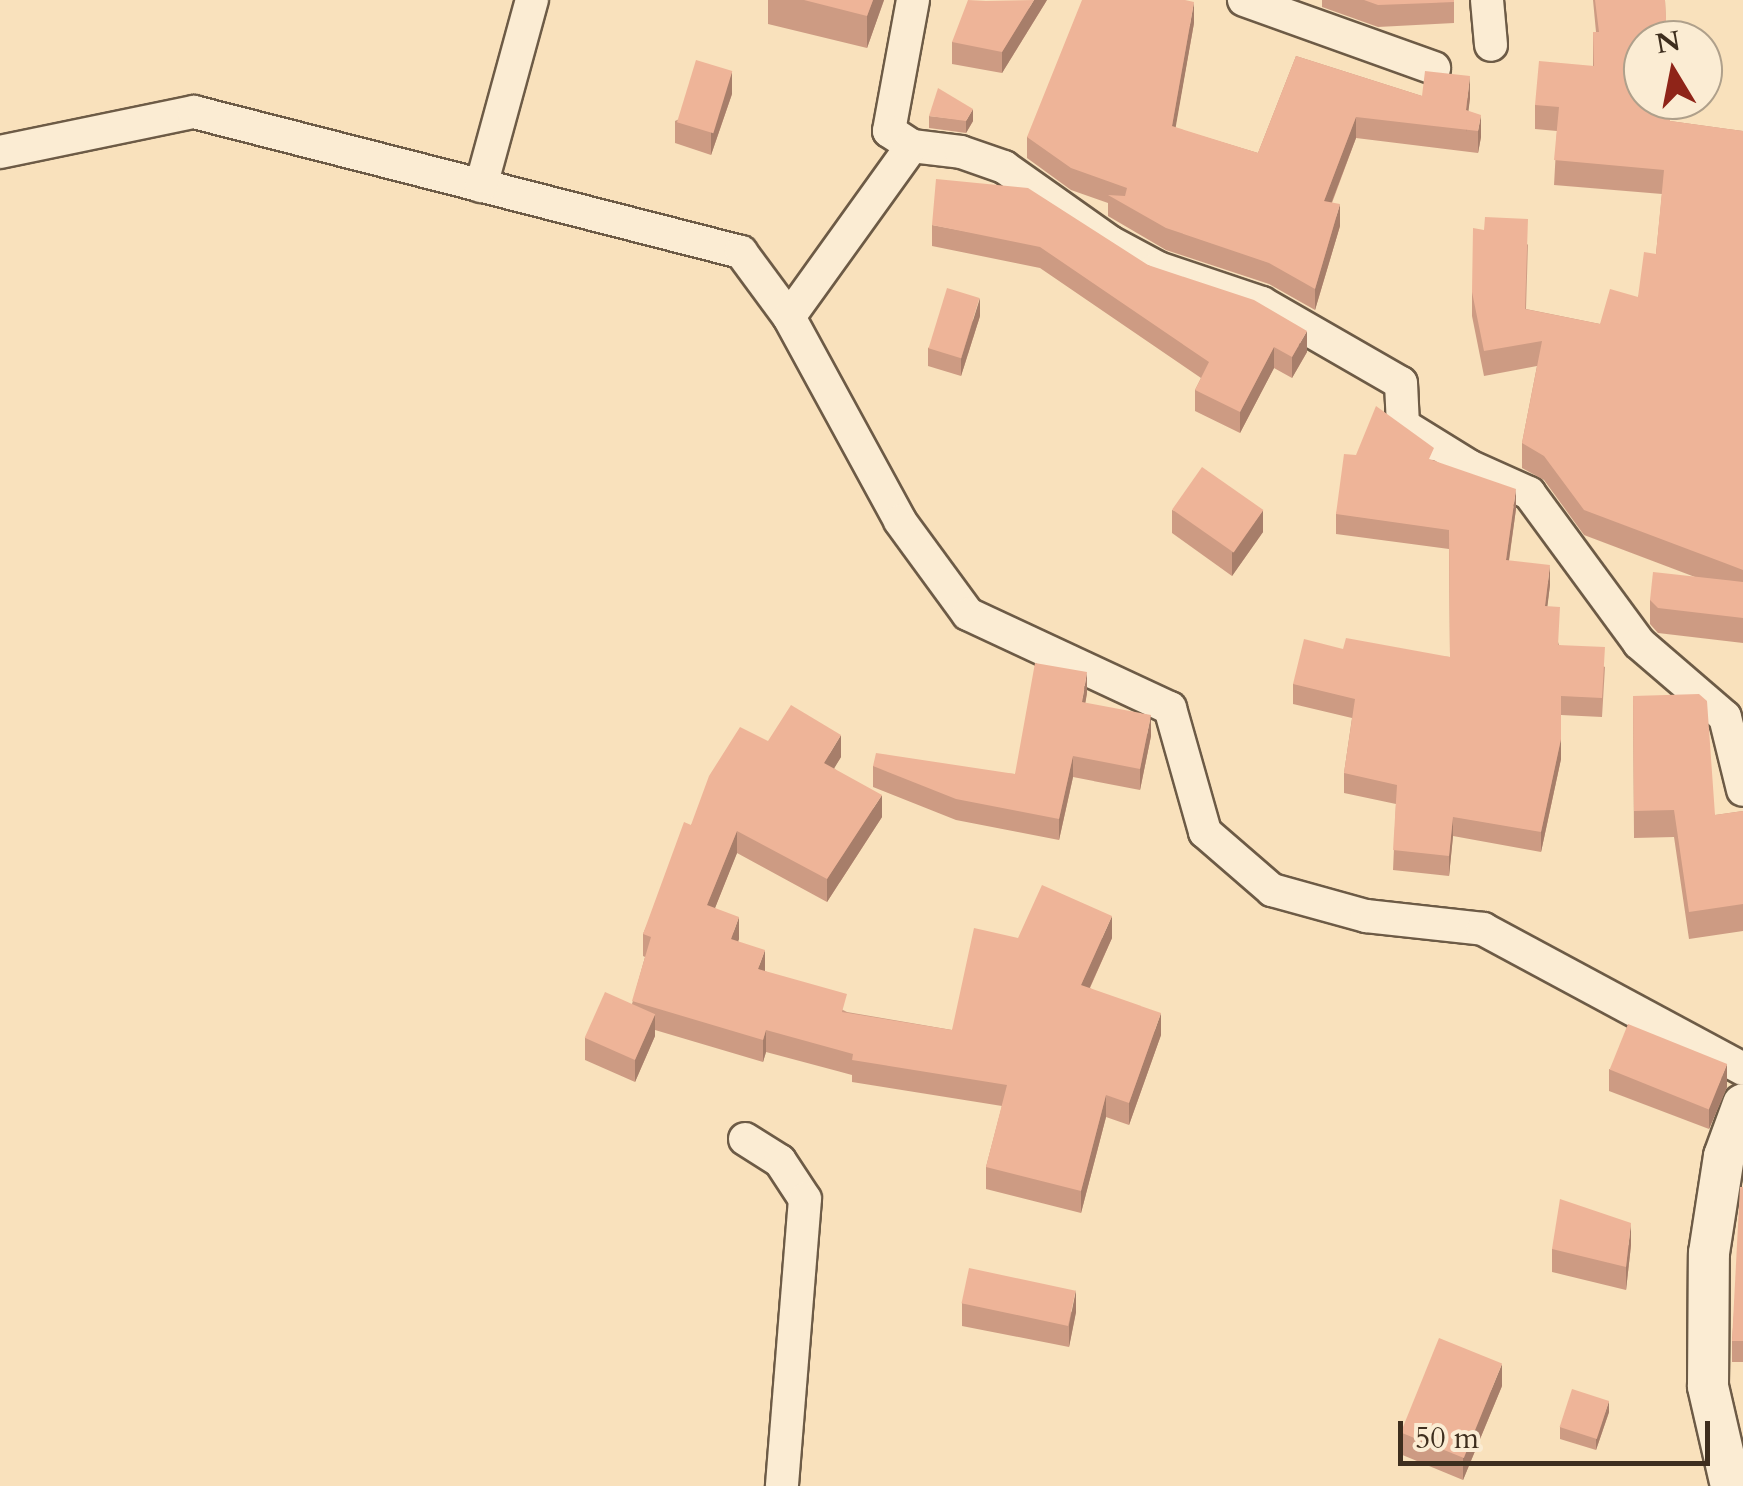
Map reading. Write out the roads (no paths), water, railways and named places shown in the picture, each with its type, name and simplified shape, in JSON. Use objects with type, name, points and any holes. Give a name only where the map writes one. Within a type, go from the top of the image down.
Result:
[{"type":"street","points":[[481,186],[532,0]]},
{"type":"street","points":[[913,0],[889,130],[912,146],[961,152],[1004,168],[1110,242],[1158,268],[1262,304],[1401,383],[1402,425],[1529,493],[1639,642],[1725,718],[1743,790]]},
{"type":"street","points":[[1244,0],[1434,68]]},
{"type":"street","points":[[1486,0],[1492,45]]},
{"type":"street","points":[[0,152],[194,112],[741,252],[788,317],[900,521],[968,614],[1170,708],[1205,832],[1272,890],[1366,916],[1483,929],[1743,1069]]},
{"type":"street","points":[[788,317],[912,146]]},
{"type":"street","points":[[1732,1486],[1708,1386],[1709,1252],[1724,1156],[1743,1104]]},
{"type":"street","points":[[745,1140],[780,1161],[805,1198],[782,1486]]}]
